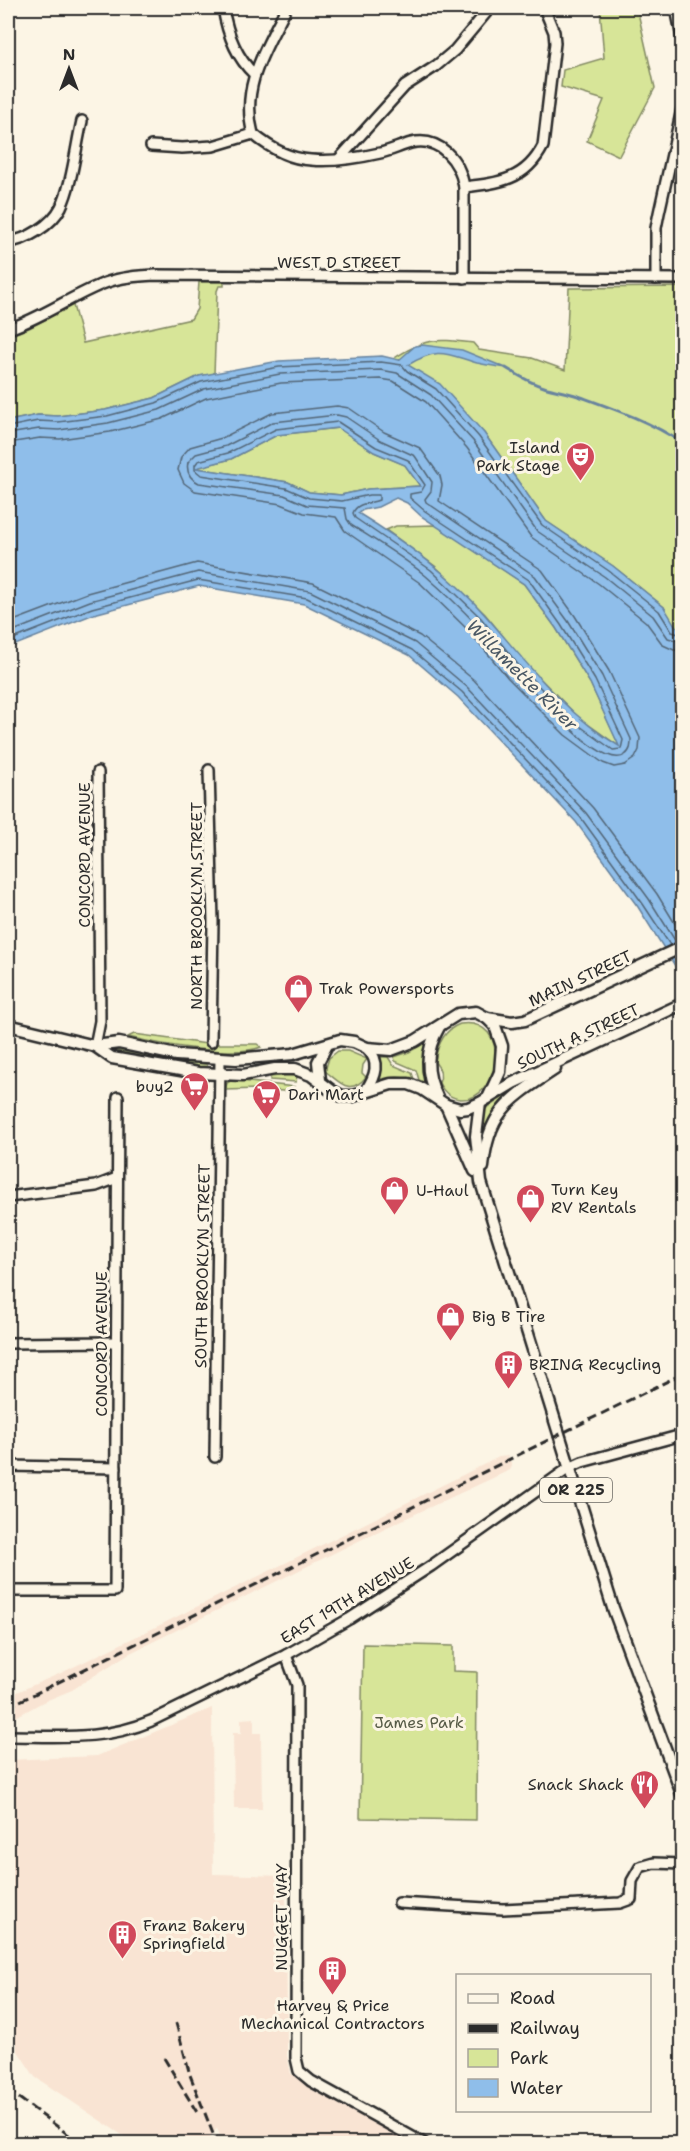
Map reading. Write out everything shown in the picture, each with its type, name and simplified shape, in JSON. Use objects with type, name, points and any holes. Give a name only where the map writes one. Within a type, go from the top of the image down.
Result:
[{"type":"main road","name":"MAIN STREET","points":[[488,1018],[514,1022],[525,1020],[682,947]]},
{"type":"main road","name":"SOUTH A STREET","points":[[484,1101],[513,1083],[682,1004]]},
{"type":"main road","points":[[8,1025],[94,1046],[112,1058],[187,1071],[243,1075],[288,1068],[306,1072],[342,1096],[353,1096],[382,1085],[400,1083],[422,1089],[460,1109],[484,1101],[500,1072],[502,1052],[498,1032],[488,1018],[476,1012],[464,1012],[453,1016],[403,1047],[384,1050],[367,1048]]},
{"type":"main road","points":[[440,1024],[431,1042],[428,1062],[430,1081],[441,1101]]},
{"type":"main road","points":[[94,1046],[119,1043],[167,1054],[220,1059],[285,1055],[345,1040],[367,1048],[375,1057],[377,1067],[374,1078],[366,1091]]},
{"type":"main road","points":[[320,1080],[318,1062],[327,1045]]},
{"type":"main road","name":"OR 225","points":[[481,1182],[488,1135],[499,1114],[527,1088],[583,1051]]},
{"type":"main road","name":"OR 225","points":[[441,1101],[481,1182],[613,1608],[682,1794]]},
{"type":"main road","name":"OR 225","points":[[481,1182],[476,1136],[484,1101]]},
{"type":"street","points":[[223,8],[225,22],[234,46],[244,65],[254,74]]},
{"type":"street","points":[[286,8],[254,74],[249,119],[253,134],[272,147],[294,157],[311,160],[359,158],[413,142],[430,144],[446,151],[456,160],[464,187],[464,278]]},
{"type":"street","points":[[339,159],[405,86],[436,66],[455,50],[490,8]]},
{"type":"street","points":[[464,187],[511,178],[527,169],[543,146],[555,43],[554,32],[544,8]]},
{"type":"street","points":[[679,13],[682,38]]},
{"type":"street","points":[[656,279],[657,228],[678,149],[682,108]]},
{"type":"street","points":[[8,242],[30,235],[47,224],[60,210],[82,121]]},
{"type":"street","points":[[151,147],[213,146],[253,134]]},
{"type":"street","name":"WEST D STREET","points":[[8,329],[39,316],[92,288],[132,276],[682,279]]},
{"type":"street","name":"NORTH BROOKLYN STREET","points":[[209,770],[213,922],[212,1042]]},
{"type":"street","name":"CONCORD AVENUE","points":[[94,1046],[100,1021],[98,771]]},
{"type":"street","name":"SOUTH BROOKLYN STREET","points":[[215,1457],[220,1059]]},
{"type":"street","name":"CONCORD AVENUE","points":[[8,1591],[115,1591],[118,1097]]},
{"type":"street","points":[[8,1197],[96,1186],[117,1178]]},
{"type":"street","points":[[8,1342],[116,1342]]},
{"type":"street","name":"EAST 19TH AVENUE","points":[[8,1736],[96,1736],[131,1729],[215,1691],[286,1655],[349,1619],[431,1566],[569,1468],[582,1462],[682,1435]]},
{"type":"street","points":[[8,1466],[116,1468]]},
{"type":"street","name":"NUGGET WAY","points":[[286,1655],[297,1685],[296,2058],[299,2071],[425,2144]]},
{"type":"street","points":[[399,1904],[503,1909],[620,1904],[631,1899],[632,1881],[640,1867],[654,1863],[682,1864]]},
{"type":"shaded area","points":[[508,1456],[512,1466],[510,1470],[385,1528],[128,1654],[72,1690],[43,1702],[14,1718],[8,1729],[8,1696],[160,1625],[499,1457]]},
{"type":"shaded area","points":[[212,1708],[213,1874],[286,1876],[287,2055],[291,2074],[313,2090],[410,2143],[223,2143],[217,2128],[210,2138],[212,2143],[133,2143],[35,2077],[8,2036],[8,1760],[97,1756]]},
{"type":"shaded area","points":[[254,1718],[254,1733],[261,1733],[262,1809],[234,1809],[233,1733],[241,1733],[241,1719]]},
{"type":"green space","points":[[600,8],[637,8],[655,88],[619,156],[587,141],[604,100],[561,87],[563,70],[604,58]]},
{"type":"green space","points":[[199,282],[224,282],[224,286],[219,286],[217,291],[214,374],[199,376],[154,398],[105,410],[58,416],[38,415],[8,421],[8,336],[29,328],[73,305],[83,343],[191,319],[197,309]]},
{"type":"green space","points":[[682,287],[682,660],[664,607],[613,566],[546,521],[484,433],[393,359],[423,343],[450,341],[473,343],[479,350],[532,358],[565,370],[569,288]]},
{"type":"green space","points":[[339,428],[374,452],[405,465],[420,486],[368,489],[341,495],[309,492],[288,482],[195,468],[231,459],[277,435]]},
{"type":"green space","points":[[436,525],[524,584],[556,628],[590,683],[620,747],[578,717],[525,663],[485,614],[435,566],[386,530],[396,526]]},
{"type":"green space","points":[[460,1024],[477,1025],[488,1033],[494,1045],[495,1060],[492,1074],[485,1087],[474,1096],[460,1099],[450,1096],[441,1086],[440,1072],[435,1062],[442,1039]]},
{"type":"green space","points":[[134,1034],[207,1044],[257,1044],[261,1047],[249,1050],[215,1051],[128,1037]]},
{"type":"green space","points":[[424,1043],[426,1045],[426,1080],[423,1082],[419,1080],[416,1070],[395,1061],[394,1057],[409,1052]]},
{"type":"green space","points":[[109,1049],[173,1061],[207,1064],[207,1070],[124,1056],[108,1051]]},
{"type":"green space","points":[[338,1051],[348,1051],[367,1059],[362,1073],[366,1077],[360,1083],[349,1087],[325,1071],[329,1058]]},
{"type":"green space","points":[[380,1057],[388,1057],[393,1065],[412,1073],[414,1079],[397,1077],[380,1079]]},
{"type":"green space","points":[[297,1076],[296,1082],[270,1080],[270,1077]]},
{"type":"green space","points":[[232,1080],[295,1087],[294,1092],[259,1089],[225,1090],[227,1083]]},
{"type":"green space","points":[[514,1090],[516,1092],[487,1125],[480,1123],[484,1110]]},
{"type":"green space","name":"James Park","points":[[363,1644],[453,1646],[453,1671],[477,1672],[476,1820],[360,1818]]},
{"type":"water","name":"Willamette River","points":[[415,346],[462,350],[506,368],[442,354],[428,355],[408,365],[440,384],[484,433],[546,521],[613,566],[664,607],[676,627],[682,629],[682,977],[638,907],[576,822],[458,697],[409,655],[304,604],[199,586],[94,614],[8,648],[8,421],[38,415],[58,416],[105,410],[154,398],[199,376],[279,361],[382,356],[399,360]],"holes":[[[338,428],[374,452],[405,465],[420,486],[368,489],[341,495],[309,492],[288,482],[196,468],[231,459],[277,435]],[[396,498],[407,503],[421,516],[524,584],[556,628],[590,683],[619,746],[581,719],[564,703],[457,586],[410,547],[358,513]]]},
{"type":"waterway","points":[[506,368],[539,385],[609,407],[659,429],[682,443]]},
{"type":"railway","points":[[8,1707],[682,1374]]},
{"type":"railway","points":[[176,2023],[190,2075],[217,2144]]},
{"type":"railway","points":[[164,2058],[198,2114]]},
{"type":"railway","points":[[8,2090],[81,2144]]},
{"type":"place","name":"Island Park Stage","points":[[581,482]]},
{"type":"place","name":"Trak Powersports","points":[[298,1014]]},
{"type":"place","name":"buy2","points":[[195,1112]]},
{"type":"place","name":"Dari Mart","points":[[267,1120]]},
{"type":"place","name":"U-Haul","points":[[395,1216]]},
{"type":"place","name":"Turn Key RV Rentals","points":[[530,1224]]},
{"type":"place","name":"Big B Tire","points":[[451,1342]]},
{"type":"place","name":"BRING Recycling","points":[[508,1390]]},
{"type":"place","name":"Snack Shack","points":[[645,1810]]},
{"type":"place","name":"Franz Bakery Springfield","points":[[122,1960]]},
{"type":"place","name":"Harvey & Price Mechanical Contractors","points":[[333,1996]]}]
